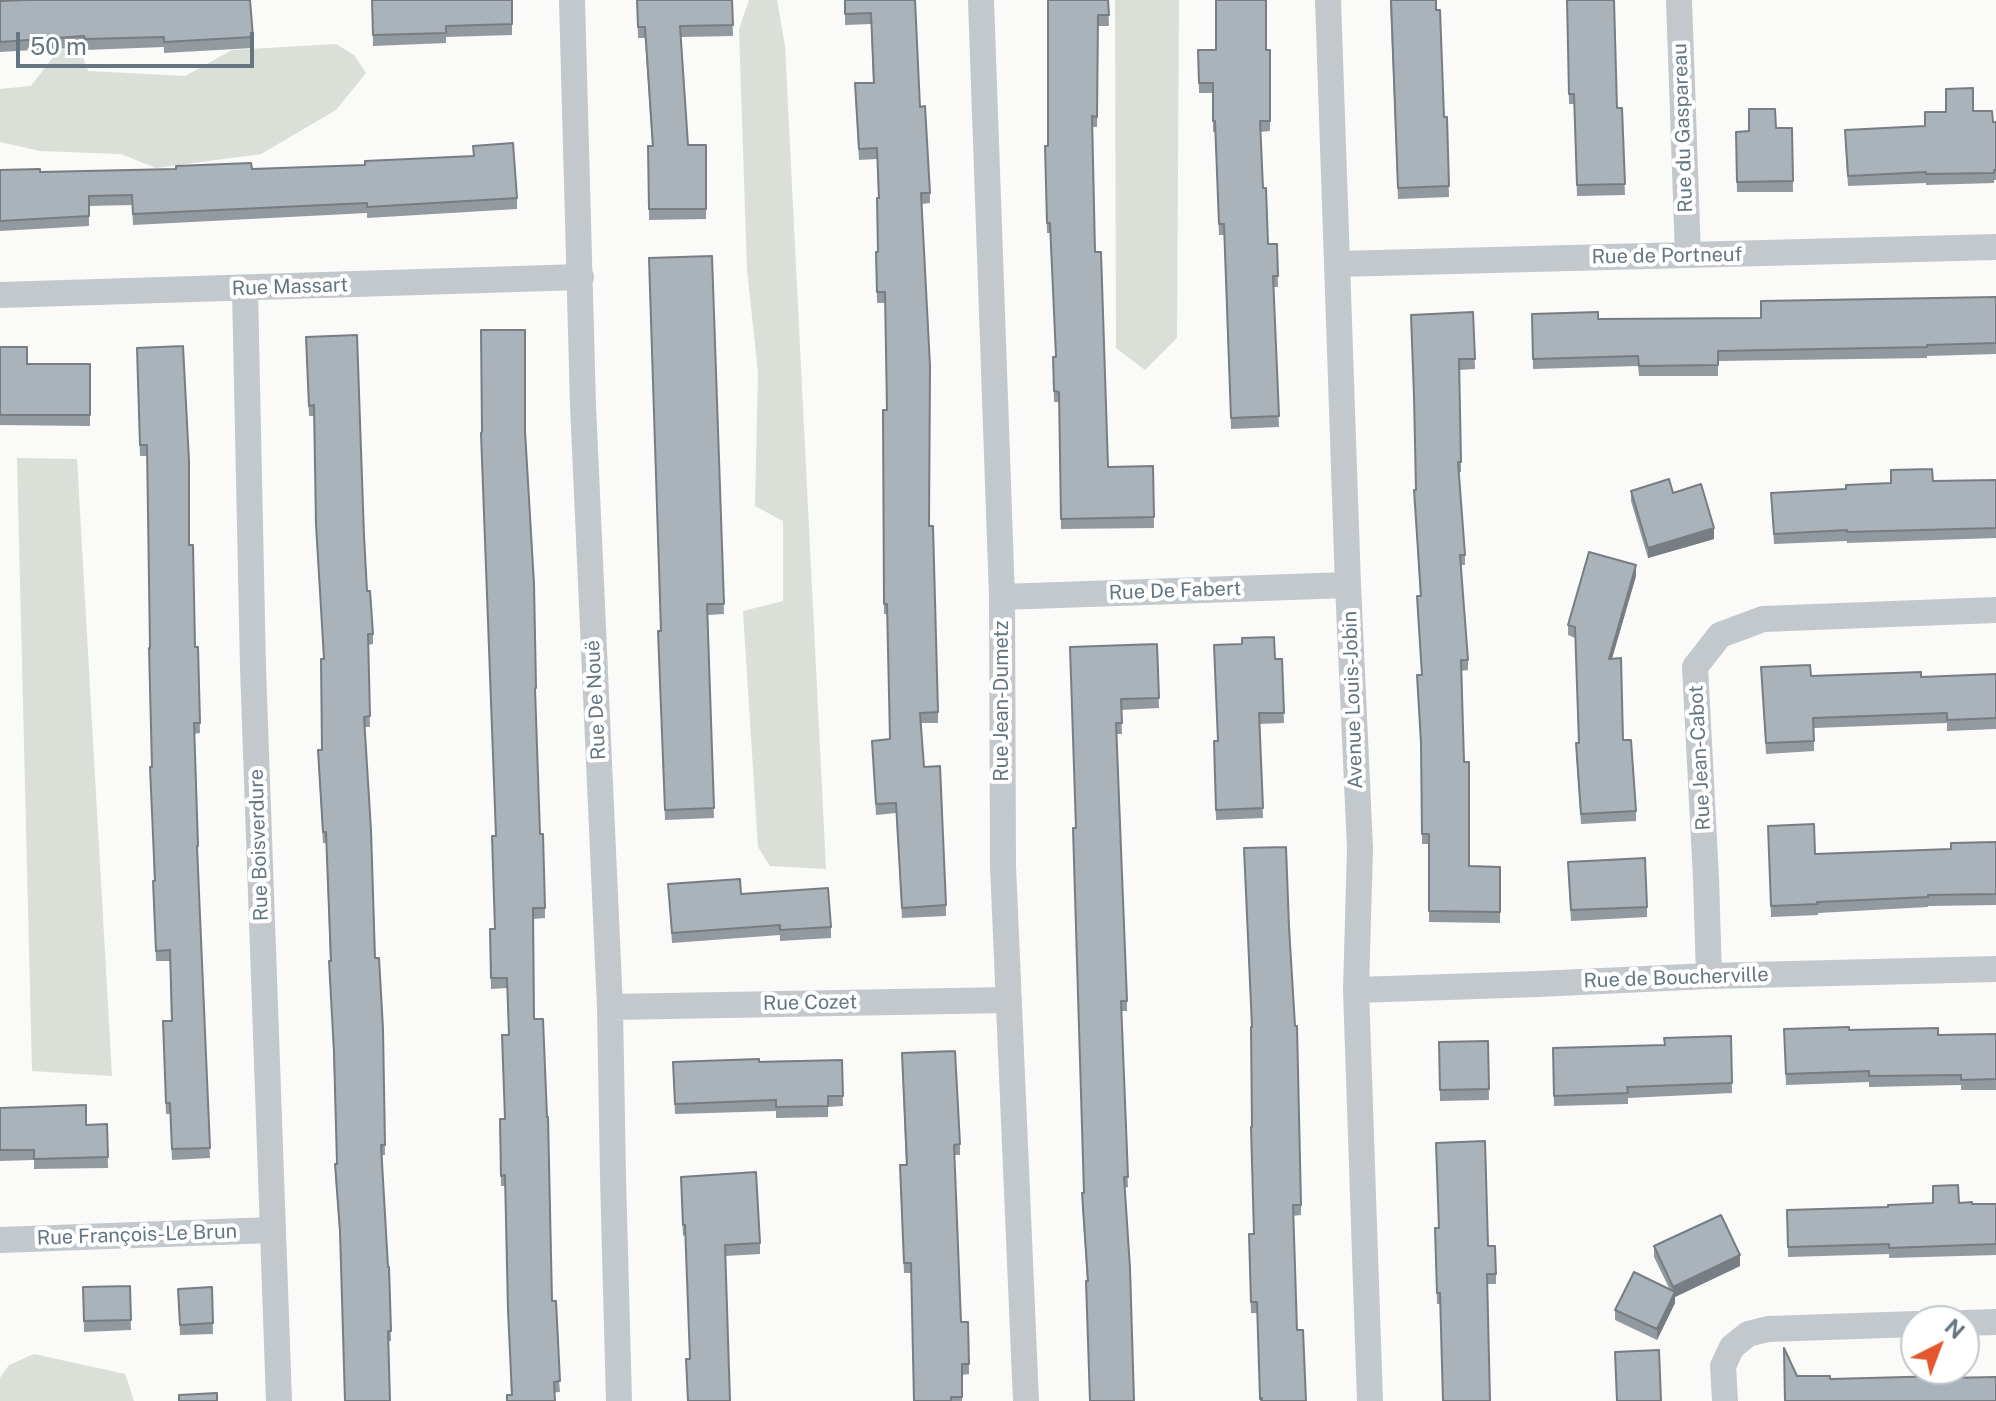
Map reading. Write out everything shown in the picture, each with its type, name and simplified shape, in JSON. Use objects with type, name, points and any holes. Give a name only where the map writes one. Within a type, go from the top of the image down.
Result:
[{"type":"street","name":"Rue De Nouë","points":[[572,0],[583,405],[610,1007],[619,1401]]},
{"type":"street","name":"Rue Jean-Dumetz","points":[[981,0],[1002,597],[1003,866],[1026,1401]]},
{"type":"street","name":"Avenue Louis-Jobin","points":[[1328,0],[1360,848],[1356,990],[1370,1401]]},
{"type":"street","name":"Rue du Gaspareau","points":[[1679,0],[1688,255]]},
{"type":"street","name":"Rue de Portneuf","points":[[1338,264],[1996,247]]},
{"type":"street","name":"Rue Massart","points":[[0,295],[581,277]]},
{"type":"street","name":"Rue Boisverdure","points":[[245,289],[253,668],[279,1401]]},
{"type":"street","name":"Rue De Fabert","points":[[1002,597],[1348,585]]},
{"type":"street","name":"Rue Jean-Cabot","points":[[1709,976],[1695,667],[1720,635],[1763,619],[1996,610]]},
{"type":"street","name":"Rue de Boucherville","points":[[1356,990],[1709,976],[1996,969]]},
{"type":"street","name":"Rue Cozet","points":[[610,1007],[1009,1000]]},
{"type":"street","name":"Rue François-Le Brun","points":[[0,1240],[273,1230]]},
{"type":"street","points":[[1725,1401],[1723,1366],[1732,1347],[1748,1334],[1768,1329],[1900,1325]]},
{"type":"shaded area","points":[[749,0],[777,0],[785,46],[826,869],[770,866],[758,847],[743,611],[783,601],[783,521],[755,506],[758,373],[747,269],[739,29]]},
{"type":"shaded area","points":[[1115,0],[1179,0],[1177,338],[1145,370],[1116,348]]},
{"type":"shaded area","points":[[69,36],[81,51],[88,71],[185,76],[232,50],[336,44],[354,55],[366,73],[336,110],[261,154],[156,168],[121,154],[40,151],[0,142],[0,89],[31,86]]},
{"type":"shaded area","points":[[17,458],[77,459],[112,1076],[32,1071]]},
{"type":"shaded area","points":[[34,1354],[125,1374],[134,1401],[0,1401],[0,1378],[9,1365]]},
{"type":"building","points":[[250,0],[253,37],[164,42],[164,37],[85,39],[84,36],[0,42],[0,1]]},
{"type":"building","points":[[372,0],[512,0],[512,24],[446,26],[446,33],[373,35]]},
{"type":"building","points":[[637,0],[732,0],[733,25],[680,26],[688,145],[706,145],[706,209],[649,209],[648,146],[653,146],[645,27],[638,27]]},
{"type":"building","points":[[845,0],[915,0],[920,107],[925,106],[930,193],[921,193],[930,366],[929,526],[933,526],[938,712],[920,713],[924,767],[940,766],[946,905],[902,908],[896,803],[876,804],[872,741],[890,739],[887,604],[884,604],[885,292],[877,292],[877,148],[859,149],[855,83],[874,83],[871,13],[845,14]]},
{"type":"building","points":[[1048,0],[1108,0],[1109,15],[1098,15],[1097,117],[1092,116],[1095,252],[1101,252],[1108,467],[1153,466],[1154,517],[1061,519],[1059,392],[1054,391],[1053,357],[1056,357],[1045,146],[1048,146]]},
{"type":"building","points":[[1216,0],[1266,0],[1270,121],[1260,121],[1268,244],[1277,244],[1278,276],[1273,276],[1279,416],[1231,418],[1224,224],[1219,224],[1213,83],[1199,83],[1198,50],[1216,50]]},
{"type":"building","points":[[1391,0],[1436,0],[1436,10],[1440,10],[1449,186],[1398,188]]},
{"type":"building","points":[[1567,0],[1614,0],[1617,108],[1622,108],[1625,184],[1577,185],[1574,94],[1569,94]]},
{"type":"building","points":[[1973,88],[1973,111],[1992,111],[1993,122],[1996,122],[1994,173],[1848,176],[1845,130],[1925,126],[1925,112],[1946,112],[1946,89]]},
{"type":"building","points":[[1749,109],[1775,109],[1776,128],[1792,128],[1793,181],[1737,182],[1736,132],[1749,131]]},
{"type":"building","points":[[513,143],[517,198],[367,207],[367,203],[133,214],[132,195],[89,196],[89,216],[0,221],[0,170],[176,169],[176,166],[251,163],[252,169],[365,165],[365,161],[474,156],[473,146]]},
{"type":"building","points":[[712,256],[724,604],[707,604],[714,808],[665,810],[649,258]]},
{"type":"building","points":[[1996,297],[1996,343],[1718,351],[1718,365],[1639,366],[1638,356],[1533,359],[1532,314],[1598,312],[1598,319],[1761,318],[1761,301]]},
{"type":"building","points":[[1473,312],[1475,359],[1459,359],[1461,462],[1458,462],[1465,555],[1460,555],[1468,660],[1461,660],[1464,762],[1469,762],[1469,866],[1500,867],[1500,912],[1429,911],[1429,834],[1422,834],[1417,675],[1422,675],[1417,596],[1421,596],[1414,490],[1411,315]]},
{"type":"building","points":[[481,330],[525,330],[525,431],[534,584],[535,688],[545,908],[533,908],[534,1019],[543,1019],[552,1301],[556,1301],[560,1381],[554,1382],[555,1401],[507,1401],[507,1395],[512,1395],[505,1175],[501,1176],[500,1119],[505,1119],[502,1035],[509,1035],[507,978],[491,978],[490,929],[495,929],[492,836],[496,836],[481,433]]},
{"type":"building","points":[[357,335],[364,536],[373,634],[368,634],[370,716],[364,717],[375,958],[379,958],[383,1029],[385,1145],[381,1145],[389,1267],[390,1401],[345,1401],[326,832],[323,832],[318,750],[322,750],[321,659],[324,659],[316,524],[314,405],[309,406],[306,337]]},
{"type":"building","points":[[183,346],[189,461],[189,545],[193,545],[195,647],[198,647],[200,723],[194,723],[210,1148],[172,1149],[170,1103],[166,1103],[163,1021],[172,1021],[170,950],[156,951],[150,767],[147,445],[140,445],[137,348]]},
{"type":"building","points":[[0,347],[27,347],[27,364],[90,364],[90,415],[0,415]]},
{"type":"building","points":[[1932,469],[1933,481],[1996,480],[1996,528],[1774,534],[1771,493],[1891,483],[1891,470]]},
{"type":"building","points":[[1669,479],[1673,493],[1701,484],[1714,528],[1648,548],[1631,491]]},
{"type":"building","points":[[1589,552],[1636,565],[1609,659],[1621,658],[1623,740],[1631,740],[1636,811],[1581,814],[1576,743],[1579,743],[1575,627],[1568,625]]},
{"type":"building","points":[[1274,637],[1275,659],[1282,659],[1284,713],[1259,713],[1263,808],[1216,810],[1214,741],[1218,741],[1214,645],[1242,644],[1242,638]]},
{"type":"building","points":[[1157,644],[1159,698],[1121,699],[1122,723],[1116,723],[1127,1001],[1121,1001],[1128,1177],[1124,1177],[1134,1401],[1090,1401],[1088,1281],[1082,1193],[1070,647]]},
{"type":"building","points":[[1810,665],[1811,676],[1921,672],[1921,677],[1996,674],[1996,718],[1947,720],[1947,713],[1813,718],[1814,741],[1766,743],[1761,667]]},
{"type":"building","points":[[1814,824],[1815,854],[1951,849],[1951,843],[1996,842],[1996,894],[1928,895],[1771,906],[1768,826]]},
{"type":"building","points":[[1286,847],[1297,1026],[1301,1205],[1293,1205],[1297,1330],[1303,1330],[1306,1401],[1262,1401],[1257,1302],[1251,1302],[1249,1234],[1254,1234],[1252,1027],[1244,848]]},
{"type":"building","points":[[1645,858],[1647,907],[1571,910],[1568,862]]},
{"type":"building","points":[[740,879],[741,894],[828,888],[831,927],[780,930],[780,925],[672,933],[668,884]]},
{"type":"building","points":[[1849,1027],[1849,1030],[1938,1028],[1938,1035],[1996,1034],[1996,1079],[1961,1080],[1961,1075],[1869,1076],[1869,1071],[1786,1074],[1784,1029]]},
{"type":"building","points":[[1731,1036],[1732,1083],[1627,1087],[1628,1093],[1554,1096],[1553,1048],[1665,1045],[1664,1038]]},
{"type":"building","points":[[1488,1041],[1489,1089],[1440,1090],[1439,1042]]},
{"type":"building","points":[[955,1051],[960,1144],[954,1145],[961,1322],[968,1322],[969,1364],[962,1364],[962,1397],[951,1397],[951,1401],[914,1401],[911,1263],[904,1263],[900,1165],[907,1165],[902,1053]]},
{"type":"building","points":[[759,1059],[759,1062],[842,1060],[843,1096],[828,1096],[828,1106],[776,1107],[776,1100],[675,1104],[673,1062]]},
{"type":"building","points":[[86,1105],[86,1125],[107,1124],[108,1157],[34,1159],[34,1150],[0,1150],[0,1108]]},
{"type":"building","points":[[1485,1141],[1488,1246],[1495,1246],[1496,1274],[1487,1274],[1490,1401],[1443,1401],[1435,1228],[1439,1228],[1436,1143]]},
{"type":"building","points":[[756,1172],[760,1243],[725,1245],[730,1401],[688,1401],[686,1359],[690,1359],[681,1177]]},
{"type":"building","points":[[1958,1185],[1959,1203],[1996,1204],[1996,1244],[1889,1248],[1889,1244],[1788,1247],[1787,1210],[1933,1203],[1933,1186]]},
{"type":"building","points":[[1721,1215],[1740,1255],[1673,1287],[1654,1246]]},
{"type":"building","points":[[1634,1272],[1675,1292],[1657,1329],[1615,1310]]},
{"type":"building","points":[[130,1286],[131,1320],[84,1321],[83,1287]]},
{"type":"building","points":[[212,1287],[213,1323],[180,1325],[178,1289]]},
{"type":"building","points":[[1784,1348],[1797,1376],[1830,1376],[1830,1379],[1900,1377],[1900,1385],[1980,1385],[1980,1377],[1996,1377],[1996,1401],[1785,1401]]},
{"type":"building","points":[[1659,1350],[1661,1401],[1617,1401],[1615,1352]]},
{"type":"building","points":[[217,1393],[217,1401],[179,1401],[179,1395]]}]
